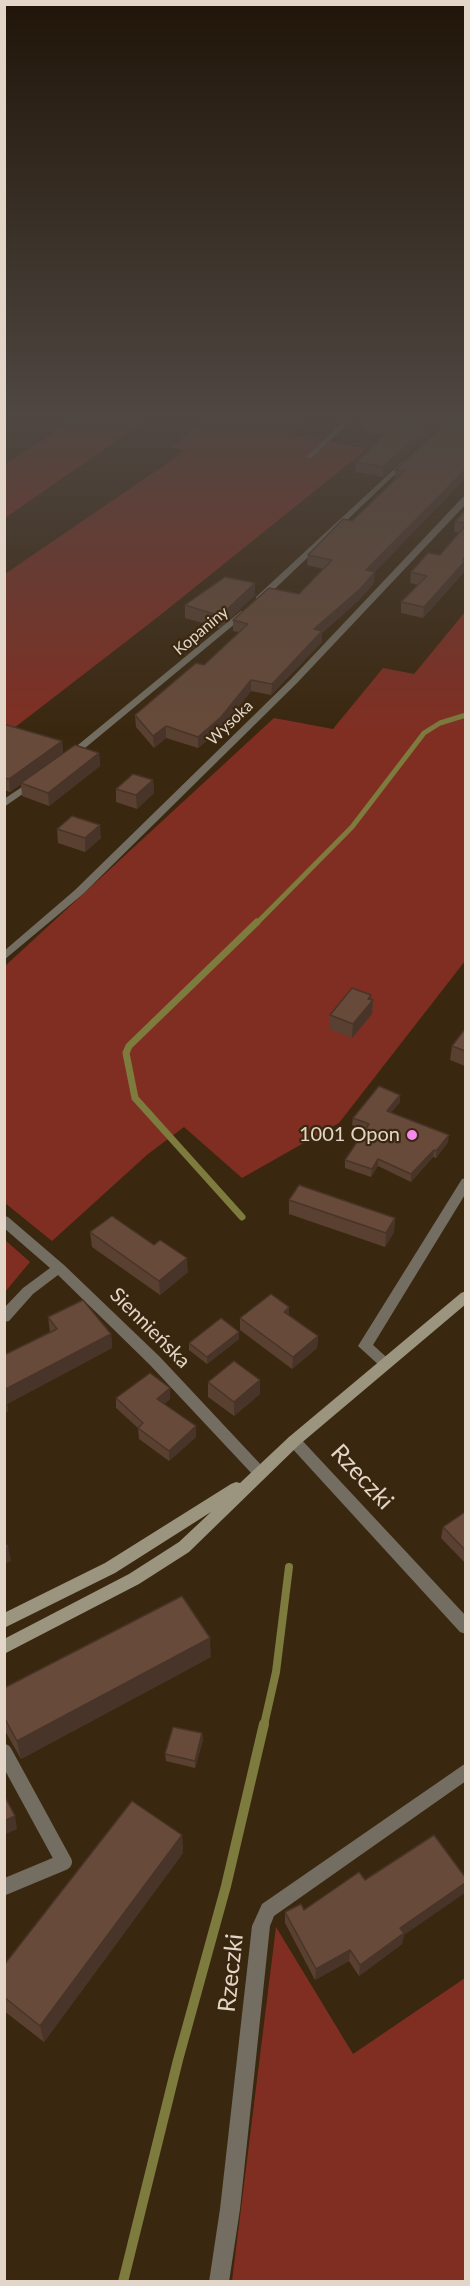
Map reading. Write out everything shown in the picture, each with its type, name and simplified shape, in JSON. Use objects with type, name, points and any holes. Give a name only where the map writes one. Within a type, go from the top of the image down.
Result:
[{"type":"main road","points":[[4,1647],[134,1579],[183,1546],[259,1472],[465,1296]]},
{"type":"main road","points":[[4,1621],[110,1568],[259,1472]]},
{"type":"street","name":"Kopaniny","points":[[60,763],[222,634],[340,523]]},
{"type":"street","name":"Wysoka","points":[[4,957],[79,892],[294,681],[443,523]]},
{"type":"street","points":[[4,804],[41,777]]},
{"type":"street","points":[[386,1363],[365,1346],[465,1182]]},
{"type":"street","name":"Siennieńska","points":[[4,1220],[59,1268],[155,1361],[259,1472]]},
{"type":"street","points":[[4,1317],[28,1291],[59,1268]]},
{"type":"street","name":"Rzeczki","points":[[294,1441],[465,1627]]},
{"type":"street","name":"Rzeczki","points":[[219,2282],[230,2209],[261,1926],[268,1910],[465,1771]]},
{"type":"lane","points":[[4,1752],[64,1862],[4,1887]]},
{"type":"shaded area","points":[[80,523],[275,523],[5,735],[5,574]]},
{"type":"shaded area","points":[[465,612],[465,961],[339,1123],[242,1178],[184,1127],[148,1154],[52,1241],[5,1203],[5,966],[274,718],[333,729],[383,668],[414,674]]},
{"type":"shaded area","points":[[5,1240],[30,1262],[5,1292]]},
{"type":"shaded area","points":[[276,1927],[353,2054],[465,1978],[465,2281],[232,2281]]},
{"type":"building","points":[[339,523],[413,523],[366,570],[375,572],[360,589],[314,629],[322,631],[272,684],[251,680],[221,717],[198,737],[166,726],[153,736],[135,715],[196,663],[204,665],[248,624],[233,620],[269,588],[299,594],[332,560],[308,555]]},
{"type":"building","points":[[465,526],[465,557],[463,560],[465,561],[424,607],[401,602],[427,576],[411,572],[428,553],[440,555]]},
{"type":"building","points":[[225,577],[255,583],[220,616],[185,605]]},
{"type":"building","points":[[7,725],[62,741],[9,779],[4,778],[4,727]]},
{"type":"building","points":[[75,745],[99,753],[48,793],[21,783]]},
{"type":"building","points":[[133,774],[153,780],[136,795],[116,789]]},
{"type":"building","points":[[72,816],[100,825],[85,838],[57,829]]},
{"type":"building","points":[[352,988],[371,995],[368,999],[373,1000],[353,1024],[330,1015]]},
{"type":"building","points":[[465,1029],[465,1051],[452,1046]]},
{"type":"building","points":[[379,1086],[400,1095],[387,1111],[449,1135],[436,1151],[434,1150],[411,1174],[378,1159],[372,1169],[345,1160],[369,1124],[353,1118]]},
{"type":"building","points":[[299,1185],[395,1218],[386,1233],[289,1200]]},
{"type":"building","points":[[112,1216],[154,1245],[160,1240],[187,1258],[159,1281],[90,1232]]},
{"type":"building","points":[[271,1294],[289,1307],[284,1312],[318,1336],[293,1357],[240,1318]]},
{"type":"building","points":[[83,1300],[111,1334],[4,1390],[4,1355],[57,1329],[48,1317]]},
{"type":"building","points":[[221,1318],[239,1332],[207,1357],[189,1343]]},
{"type":"building","points":[[234,1361],[260,1380],[234,1402],[208,1382]]},
{"type":"building","points":[[150,1373],[170,1388],[157,1399],[196,1426],[169,1451],[138,1428],[143,1423],[116,1398]]},
{"type":"building","points":[[465,1512],[465,1550],[443,1527]]},
{"type":"building","points":[[182,1596],[210,1638],[17,1741],[4,1717],[4,1688]]},
{"type":"building","points":[[173,1727],[202,1733],[195,1761],[165,1754]]},
{"type":"building","points":[[4,1795],[15,1816],[4,1821]]},
{"type":"building","points":[[132,1801],[182,1835],[40,2026],[4,1997],[4,1965]]},
{"type":"building","points":[[434,1835],[465,1877],[465,1883],[400,1928],[404,1933],[360,1965],[350,1950],[316,1969],[285,1912],[301,1904],[304,1910],[359,1872],[365,1880]]},
{"type":"waterway","points":[[256,924],[352,827],[424,733],[440,723],[466,715]]},
{"type":"waterway","points":[[242,1217],[135,1098],[126,1053],[129,1046],[257,922]]},
{"type":"waterway","points":[[264,1725],[276,1672],[289,1567]]},
{"type":"waterway","points":[[123,2282],[178,2060],[226,1886],[264,1724]]},
{"type":"place","name":"1001 Opon","points":[[412,1135]]}]
